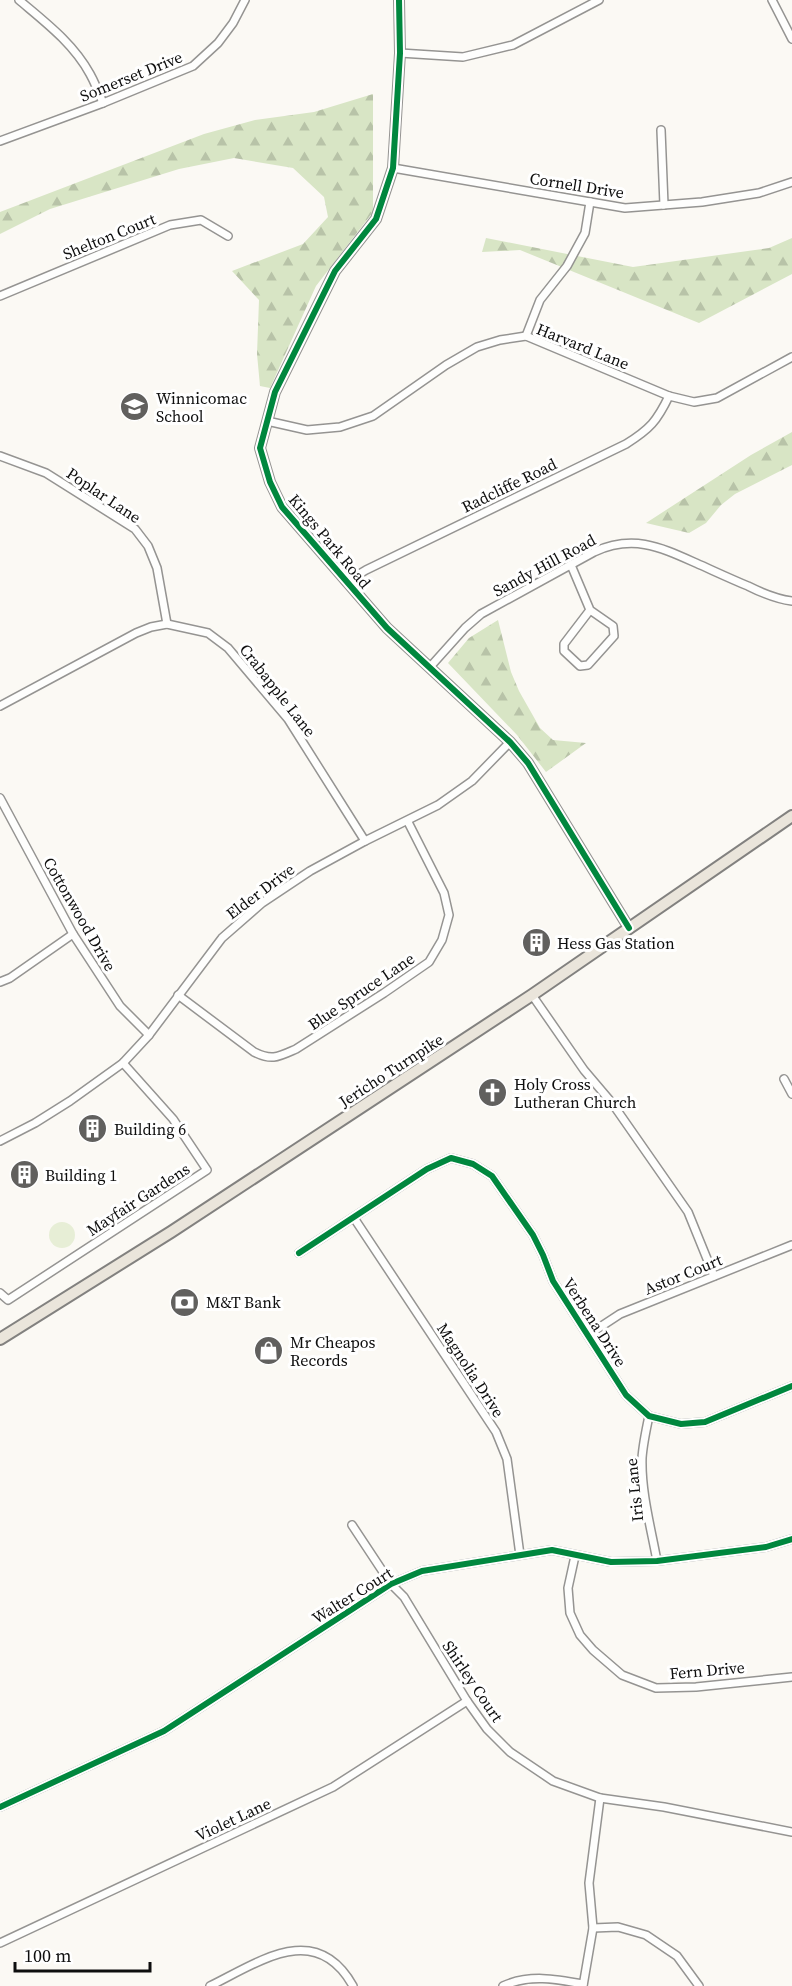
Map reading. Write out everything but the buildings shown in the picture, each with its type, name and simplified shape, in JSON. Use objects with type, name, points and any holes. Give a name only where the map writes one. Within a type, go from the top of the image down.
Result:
[{"type":"main road","name":"Jericho Turnpike","points":[[0,1339],[171,1232],[532,996],[792,816]]},
{"type":"street","points":[[20,0],[63,38],[78,56],[90,73],[103,103]]},
{"type":"street","name":"Somerset Drive","points":[[0,141],[103,103],[193,66],[218,43],[233,23],[245,0]]},
{"type":"street","name":"Kings Park Road","points":[[399,0],[400,53],[393,168],[376,219],[335,271],[275,392],[260,448],[270,482],[282,507],[387,628],[510,742],[528,763],[629,928]]},
{"type":"street","points":[[400,53],[463,57],[513,45],[599,0]]},
{"type":"street","points":[[772,0],[792,39]]},
{"type":"street","points":[[661,130],[664,205]]},
{"type":"street","name":"Cornell Drive","points":[[393,168],[625,208],[702,202],[759,193],[792,182]]},
{"type":"street","points":[[526,336],[540,300],[567,266],[585,233],[590,202]]},
{"type":"street","name":"Shelton Court","points":[[0,296],[170,225],[201,220],[228,236]]},
{"type":"street","name":"Harvard Lane","points":[[267,421],[307,430],[340,427],[373,416],[446,365],[477,347],[526,336],[669,396],[694,402],[717,398],[792,357]]},
{"type":"street","name":"Radcliffe Road","points":[[346,582],[366,570],[626,444],[647,431],[661,413],[669,396]]},
{"type":"street","name":"Poplar Lane","points":[[0,456],[46,473],[135,529],[148,546],[157,568],[167,624]]},
{"type":"street","name":"Sandy Hill Road","points":[[430,667],[465,628],[481,615],[606,547],[623,543],[642,543],[662,548],[771,597],[792,601]]},
{"type":"street","points":[[571,565],[590,610],[614,626],[614,636],[588,665],[580,666],[564,651],[564,644],[590,610]]},
{"type":"street","name":"Crabapple Lane","points":[[0,706],[151,627],[167,624],[208,633],[228,648],[288,720],[365,841]]},
{"type":"street","name":"Elder Drive","points":[[0,1141],[70,1101],[123,1063],[149,1035],[222,938],[262,903],[310,871],[438,805],[472,781],[510,742]]},
{"type":"street","name":"Cottonwood Drive","points":[[0,798],[73,934],[120,1006],[149,1035]]},
{"type":"street","name":"Blue Spruce Lane","points":[[178,995],[254,1052],[267,1058],[280,1057],[296,1049],[429,962],[442,940],[449,915],[444,893],[408,822]]},
{"type":"street","points":[[0,982],[10,978],[73,934]]},
{"type":"street","points":[[532,996],[584,1070],[612,1103],[688,1212],[714,1276]]},
{"type":"street","name":"Mayfair Gardens","points":[[0,1293],[8,1300],[207,1170],[173,1119],[123,1063]]},
{"type":"street","points":[[784,1079],[792,1094]]},
{"type":"street","name":"Verbena Drive","points":[[299,1253],[427,1169],[451,1158],[473,1164],[492,1176],[533,1235],[553,1281],[626,1395],[649,1416],[681,1424],[705,1422],[792,1386]]},
{"type":"street","name":"Magnolia Drive","points":[[354,1218],[496,1432],[507,1459],[515,1504],[520,1555]]},
{"type":"street","name":"Astor Court","points":[[588,1335],[620,1314],[792,1245]]},
{"type":"street","name":"Iris Lane","points":[[649,1416],[642,1459],[657,1561]]},
{"type":"street","name":"Shirley Court","points":[[352,1525],[391,1584],[404,1598],[467,1701],[487,1729],[510,1752],[553,1781],[600,1798],[792,1832]]},
{"type":"street","name":"Walter Court","points":[[0,1807],[164,1731],[391,1584],[422,1571],[552,1550],[611,1563],[657,1561],[766,1547],[792,1539]]},
{"type":"street","name":"Fern Drive","points":[[575,1556],[568,1588],[570,1613],[580,1635],[592,1650],[622,1675],[656,1688],[696,1687],[792,1677]]},
{"type":"street","name":"Violet Lane","points":[[0,1943],[333,1787],[467,1701]]},
{"type":"street","points":[[503,1986],[513,1981],[547,1978],[583,1985],[593,1928],[589,1883],[600,1798]]},
{"type":"street","points":[[593,1928],[618,1928],[646,1935],[677,1956],[699,1986]]},
{"type":"street","points":[[210,1986],[270,1957],[302,1949],[321,1953],[334,1962],[345,1972],[353,1986]]},
{"type":"green space","points":[[373,94],[373,212],[316,286],[270,388],[260,386],[257,354],[259,300],[232,271],[303,244],[328,217],[324,197],[293,168],[234,158],[179,169],[50,209],[0,234],[0,212],[204,134],[255,120],[314,112]]},
{"type":"green space","points":[[486,238],[633,267],[769,248],[792,238],[792,274],[699,323],[520,250],[482,252]]},
{"type":"green space","points":[[792,432],[792,465],[735,494],[721,505],[706,523],[689,533],[646,523],[751,455]]},
{"type":"green space","points":[[498,620],[511,672],[540,728],[553,740],[586,743],[546,772],[517,735],[448,663],[469,638]]},
{"type":"green space","points":[[62,1222],[71,1226],[75,1235],[71,1244],[62,1248],[53,1244],[49,1235],[53,1226]]},
{"type":"cycle path","points":[[399,0],[400,53],[393,168],[376,219],[335,271],[275,392],[260,448],[270,482],[282,507],[387,628],[510,742],[528,763],[629,928]]},
{"type":"cycle path","points":[[299,1253],[427,1169],[451,1158],[473,1164],[492,1176],[533,1235],[553,1281],[626,1395],[649,1416],[681,1424],[705,1422],[792,1386]]},
{"type":"cycle path","points":[[0,1807],[164,1731],[391,1584],[422,1571],[552,1550],[611,1562],[657,1561],[766,1547],[792,1539]]},
{"type":"place","name":"Winnicomac School","points":[[135,407]]},
{"type":"place","name":"Hess Gas Station","points":[[536,943]]},
{"type":"place","name":"Holy Cross Lutheran Church","points":[[493,1093]]},
{"type":"place","name":"Building 6","points":[[93,1129]]},
{"type":"place","name":"Building 1","points":[[24,1175]]},
{"type":"place","name":"M&T Bank","points":[[185,1302]]},
{"type":"place","name":"Mr Cheapos Records","points":[[269,1351]]}]
